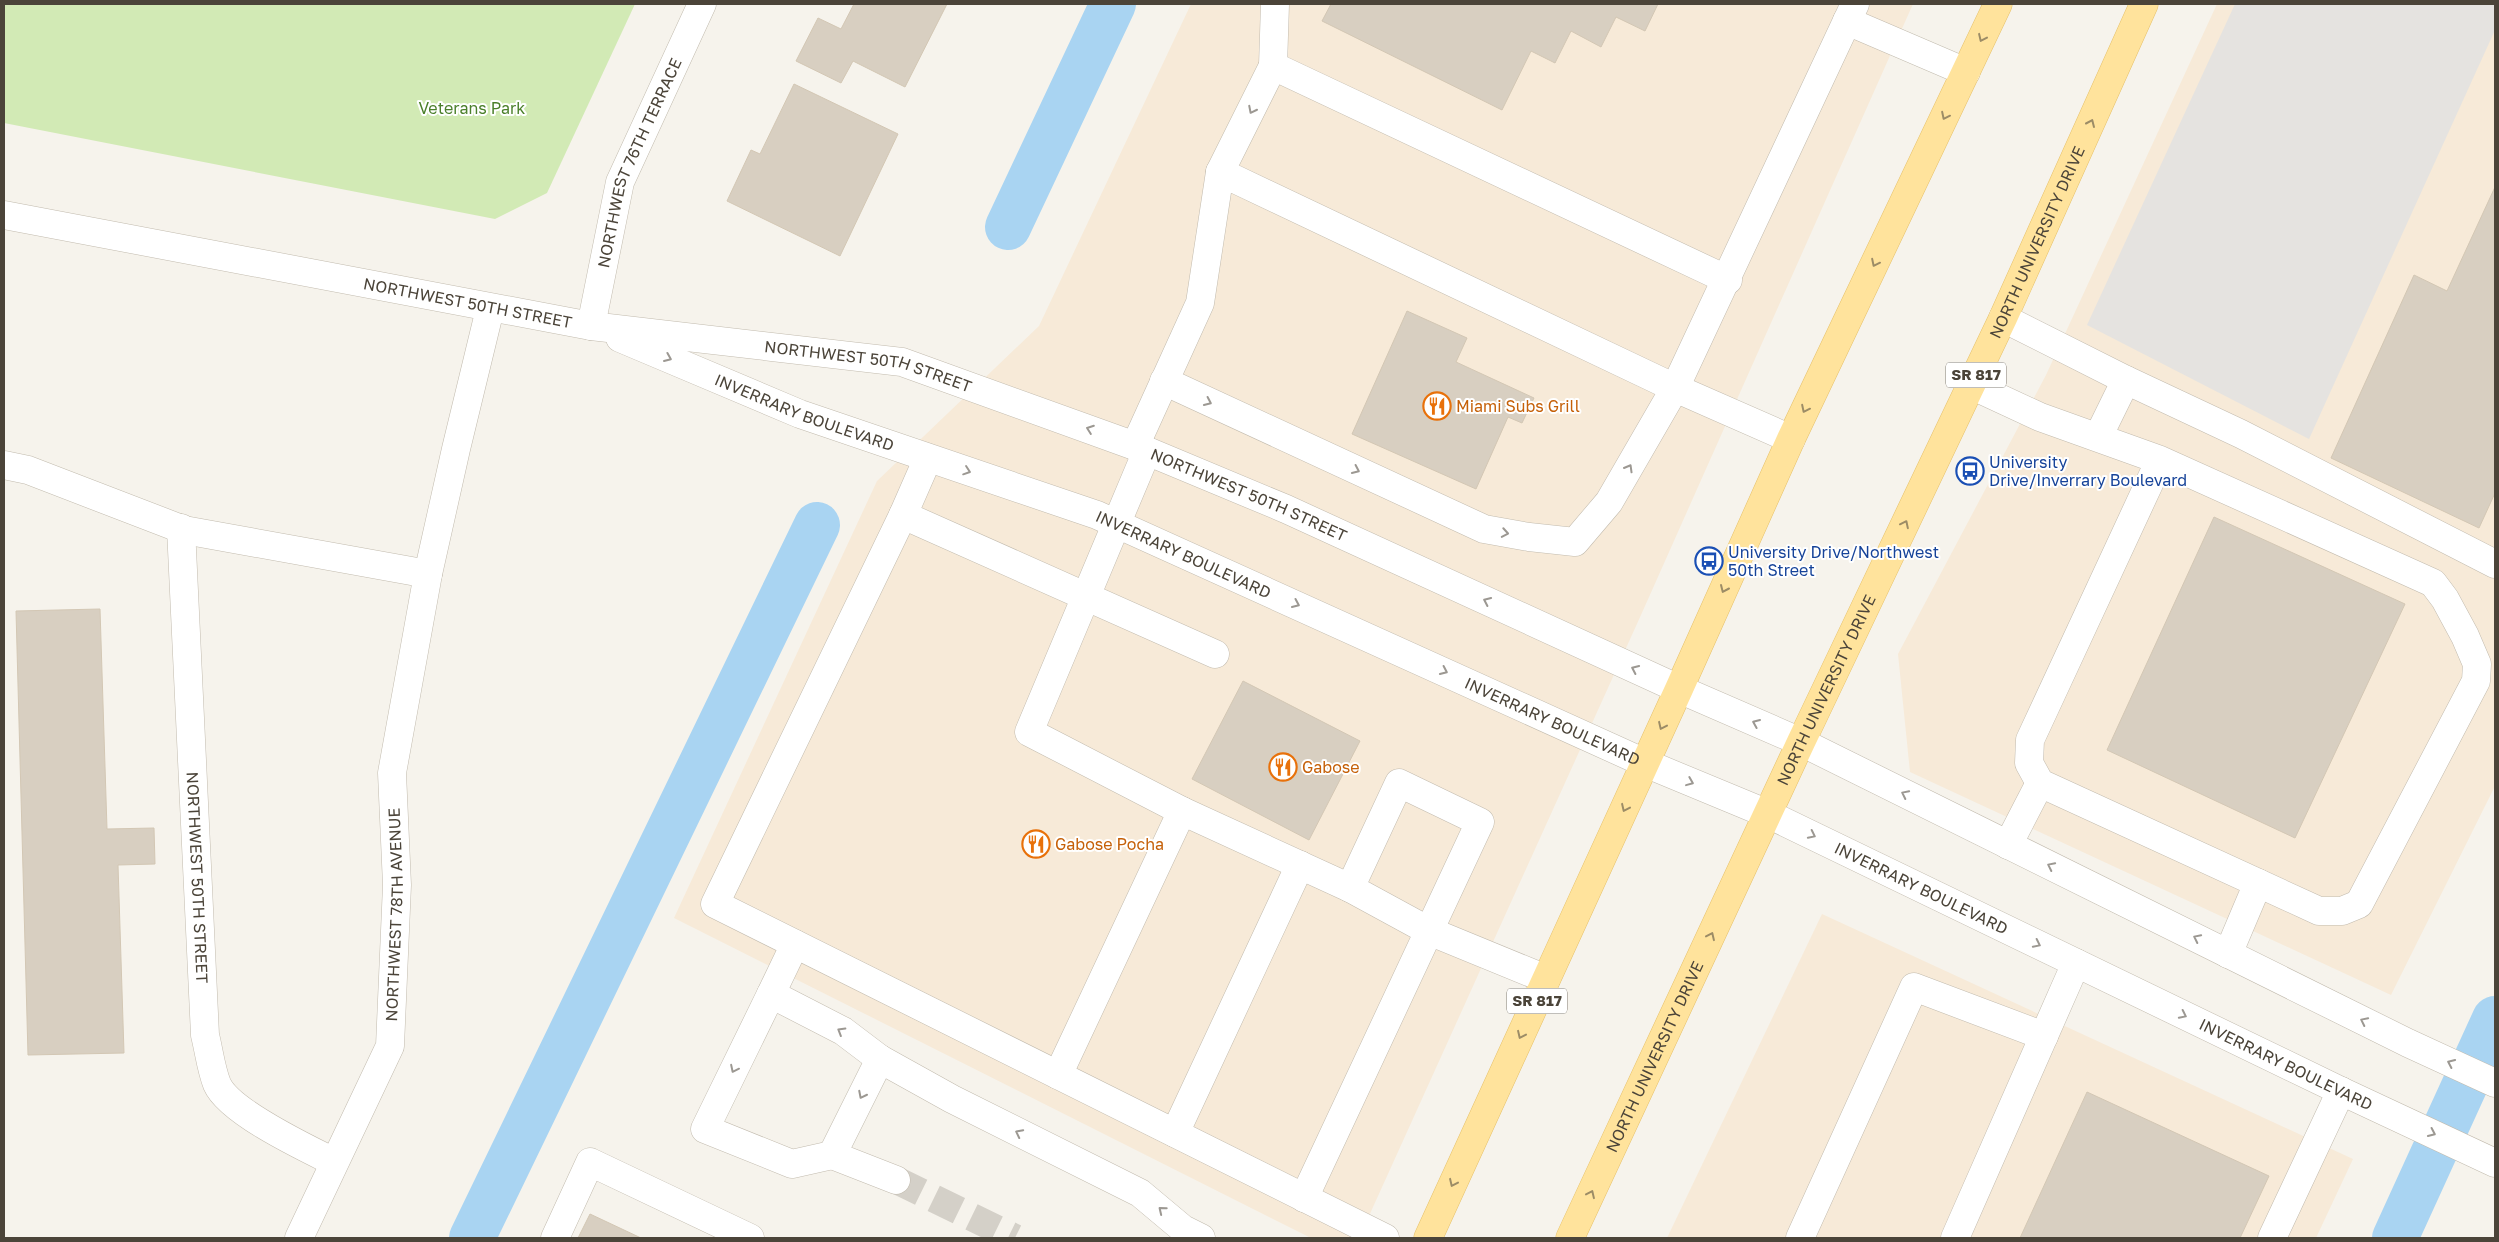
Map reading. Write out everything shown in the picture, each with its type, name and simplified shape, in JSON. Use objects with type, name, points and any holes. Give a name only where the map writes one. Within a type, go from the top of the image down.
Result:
[{"type":"main road","name":"SR 817","points":[[1428,1238],[1679,689],[1790,439],[1998,4]]},
{"type":"main road","name":"NORTH UNIVERSITY DRIVE","points":[[1570,1238],[1801,742],[2003,318],[2144,4]]},
{"type":"street","name":"NORTHWEST 76TH TERRACE","points":[[591,326],[620,182],[702,4]]},
{"type":"street","points":[[1275,4],[1273,66],[1220,172],[1200,303],[1164,382],[1117,524],[1029,732],[1182,811],[1350,888],[1428,931],[1546,979]]},
{"type":"street","points":[[1164,382],[1484,530],[1575,542],[1609,502],[1675,388],[1728,280],[1851,13],[1966,72]]},
{"type":"street","points":[[1273,66],[1728,280]]},
{"type":"street","points":[[1220,172],[1675,388],[1790,439]]},
{"type":"street","name":"NORTHWEST 50TH STREET","points":[[4,215],[490,309],[591,326],[902,362],[1141,448],[1286,509],[1679,689]]},
{"type":"street","points":[[4,465],[28,470],[181,528],[428,574],[490,309]]},
{"type":"street","points":[[2003,318],[2126,380],[2241,434],[2495,564]]},
{"type":"street","name":"INVERRARY BOULEVARD","points":[[591,326],[800,414],[1097,515],[1645,763],[1768,814],[2341,1091],[2484,1158]]},
{"type":"street","points":[[2098,438],[2126,380]]},
{"type":"street","points":[[1971,385],[2040,417],[2160,460],[2433,584],[2458,623],[2477,664],[2476,681],[2359,904],[2342,910],[2319,911],[2040,783],[2029,762],[2030,740],[2160,460]]},
{"type":"street","points":[[928,458],[903,515],[715,904],[1385,1238]]},
{"type":"street","points":[[903,515],[1215,654]]},
{"type":"street","name":"NORTHWEST 50TH STREET","points":[[181,528],[205,1035],[217,1085],[240,1109],[269,1129],[334,1162]]},
{"type":"street","name":"NORTHWEST 78TH AVENUE","points":[[299,1238],[390,1046],[397,885],[392,772],[428,574]]},
{"type":"street","points":[[1679,689],[1801,742],[2408,1043],[2495,1083]]},
{"type":"street","points":[[1304,1198],[1480,822],[1399,783],[1350,888]]},
{"type":"street","points":[[2008,845],[2040,783]]},
{"type":"street","points":[[1058,1075],[1182,811]]},
{"type":"street","points":[[1175,1133],[1300,865]]},
{"type":"street","points":[[2228,954],[2258,883]]},
{"type":"street","points":[[795,944],[705,1129],[792,1164],[832,1155],[896,1180]]},
{"type":"street","points":[[1955,1238],[2076,963]]},
{"type":"street","points":[[1800,1238],[1914,987],[2044,1036]]},
{"type":"street","points":[[771,994],[843,1031],[880,1060],[1140,1193],[1183,1229],[1201,1238]]},
{"type":"street","points":[[832,1155],[880,1060]]},
{"type":"street","points":[[2272,1238],[2341,1091]]},
{"type":"street","points":[[555,1238],[590,1162],[750,1238]]},
{"type":"shaded area","points":[[1191,4],[1913,4],[1641,615],[1359,1238],[1311,1238],[674,918],[877,481],[1039,326]]},
{"type":"shaded area","points":[[2217,4],[2495,4],[2495,786],[2391,995],[1910,772],[1898,654],[2046,375]]},
{"type":"shaded area","points":[[2235,4],[2495,4],[2495,30],[2309,439],[2087,325]]},
{"type":"shaded area","points":[[1822,914],[2353,1159],[2316,1238],[1667,1238]]},
{"type":"green space","name":"Veterans Park","points":[[4,4],[635,4],[547,193],[495,219],[4,123]]},
{"type":"building","points":[[854,4],[947,4],[905,87],[853,61],[841,83],[796,61],[818,18],[841,29]]},
{"type":"building","points":[[1331,4],[1658,4],[1645,31],[1616,17],[1601,47],[1571,31],[1555,63],[1531,51],[1502,110],[1322,21]]},
{"type":"building","points":[[794,84],[898,134],[840,256],[727,201],[751,150],[760,154]]},
{"type":"building","points":[[2495,187],[2495,493],[2479,528],[2331,458],[2414,275],[2447,291]]},
{"type":"building","points":[[1407,311],[1467,338],[1456,362],[1534,398],[1522,423],[1508,417],[1476,489],[1352,434]]},
{"type":"building","points":[[2214,517],[2405,604],[2295,838],[2107,750]]},
{"type":"building","points":[[100,609],[107,829],[154,828],[155,864],[118,865],[124,1053],[28,1055],[16,611]]},
{"type":"building","points":[[1243,681],[1360,741],[1309,840],[1192,779]]},
{"type":"building","points":[[2087,1092],[2269,1176],[2240,1238],[2020,1238]]},
{"type":"building","points":[[590,1214],[641,1238],[578,1238]]},
{"type":"waterway","points":[[1008,227],[1113,4]]},
{"type":"waterway","points":[[472,1238],[817,525]]},
{"type":"waterway","points":[[2395,1238],[2495,1019]]},
{"type":"tunnel","points":[[896,1180],[1015,1238]]},
{"type":"place","name":"Miami Subs Grill","points":[[1437,406]]},
{"type":"place","name":"University Drive/Inverrary Boulevard","points":[[1970,471]]},
{"type":"place","name":"University Drive/Northwest 50th Street","points":[[1709,561]]},
{"type":"place","name":"Gabose","points":[[1283,767]]},
{"type":"place","name":"Gabose Pocha","points":[[1036,844]]}]
